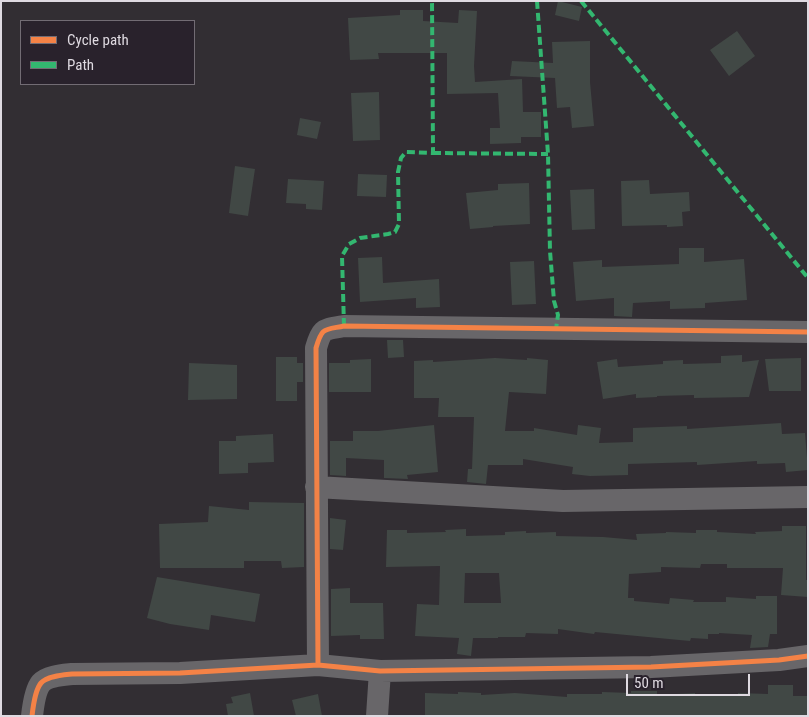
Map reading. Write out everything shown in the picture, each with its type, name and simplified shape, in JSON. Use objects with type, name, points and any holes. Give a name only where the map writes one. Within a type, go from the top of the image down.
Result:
[{"type":"street","points":[[318,665],[316,348],[320,334],[325,329],[344,326],[808,332]]},
{"type":"street","points":[[316,488],[562,501],[808,498]]},
{"type":"street","points":[[32,716],[36,695],[41,683],[54,676],[72,674],[180,672],[318,665],[380,670],[651,666],[779,660],[808,656]]},
{"type":"street","points":[[377,716],[380,670]]},
{"type":"building","points":[[558,1],[582,7],[579,21],[555,15]]},
{"type":"building","points":[[400,10],[423,10],[423,21],[458,23],[459,10],[477,11],[475,82],[522,79],[523,112],[541,112],[541,137],[521,137],[521,143],[490,144],[490,128],[500,128],[498,93],[447,94],[447,53],[378,53],[379,59],[350,60],[348,18],[400,15]]},
{"type":"building","points":[[737,31],[755,56],[729,76],[710,50]]},
{"type":"building","points":[[590,41],[590,82],[594,126],[572,128],[570,107],[557,108],[555,78],[510,76],[512,61],[553,63],[552,42]]},
{"type":"building","points":[[379,92],[380,140],[353,141],[351,93]]},
{"type":"building","points":[[300,118],[321,122],[317,139],[297,135]]},
{"type":"building","points":[[235,166],[255,169],[248,216],[229,213]]},
{"type":"building","points":[[358,174],[387,175],[386,197],[357,196]]},
{"type":"building","points":[[288,179],[324,181],[322,210],[306,209],[306,204],[286,203]]},
{"type":"building","points":[[649,180],[650,194],[689,192],[690,211],[682,212],[683,226],[622,226],[621,181]]},
{"type":"building","points":[[529,183],[530,224],[470,229],[466,193],[498,190],[498,184]]},
{"type":"building","points":[[594,189],[595,229],[572,230],[570,190]]},
{"type":"building","points":[[679,248],[704,248],[704,262],[744,259],[747,300],[705,303],[705,308],[670,309],[670,301],[633,303],[632,317],[614,316],[614,298],[576,301],[573,262],[602,260],[602,267],[679,264]]},
{"type":"building","points":[[382,257],[383,283],[439,279],[440,307],[416,308],[416,298],[360,302],[358,258]]},
{"type":"building","points":[[534,261],[536,304],[512,305],[510,262]]},
{"type":"building","points":[[387,340],[403,340],[404,357],[388,358]]},
{"type":"building","points":[[742,355],[742,362],[759,360],[749,397],[694,398],[694,395],[636,398],[636,394],[603,399],[597,362],[617,359],[618,367],[663,364],[663,361],[683,360],[683,364],[721,363],[721,356]]},
{"type":"building","points":[[276,357],[297,357],[297,363],[303,363],[303,382],[297,382],[297,401],[276,401]]},
{"type":"building","points":[[495,358],[548,360],[546,394],[509,392],[505,431],[534,431],[534,428],[577,435],[578,425],[601,428],[599,443],[633,442],[633,428],[687,426],[687,429],[781,423],[782,434],[805,433],[808,470],[786,472],[785,463],[757,464],[757,461],[697,465],[697,462],[628,464],[628,475],[590,476],[572,474],[573,467],[523,459],[523,465],[488,465],[486,484],[467,482],[468,469],[472,469],[474,417],[438,417],[439,398],[414,398],[414,361],[433,360],[433,362]]},
{"type":"building","points":[[801,358],[801,391],[769,391],[765,359]]},
{"type":"building","points":[[371,359],[371,392],[329,392],[329,363],[350,363],[350,360]]},
{"type":"building","points":[[189,363],[237,365],[237,399],[188,400]]},
{"type":"building","points":[[434,425],[438,472],[407,475],[408,479],[384,478],[384,460],[346,458],[346,476],[330,475],[330,441],[353,441],[353,431],[378,431]]},
{"type":"building","points":[[273,434],[274,462],[248,463],[248,473],[219,474],[219,441],[236,441],[236,436]]},
{"type":"building","points":[[249,502],[304,503],[304,567],[282,568],[281,561],[244,561],[244,568],[160,568],[159,524],[208,522],[209,506],[249,510]]},
{"type":"building","points":[[330,518],[346,520],[343,550],[330,549]]},
{"type":"building","points":[[782,526],[806,526],[806,580],[808,580],[808,597],[781,595],[783,568],[727,568],[727,564],[701,564],[700,568],[661,567],[661,572],[629,574],[628,598],[634,598],[634,601],[669,604],[670,598],[694,600],[693,602],[726,602],[726,597],[756,599],[756,596],[777,596],[777,634],[770,634],[768,647],[750,648],[752,635],[708,634],[708,639],[691,638],[690,641],[595,632],[594,634],[558,629],[558,634],[526,633],[525,637],[473,638],[471,656],[457,654],[459,638],[415,636],[417,604],[439,605],[440,566],[386,567],[387,530],[407,530],[407,533],[446,532],[445,530],[466,529],[466,536],[505,535],[505,532],[526,531],[526,533],[556,532],[556,536],[637,540],[636,534],[696,533],[696,530],[756,534],[755,532],[782,531]],"holes":[[[465,573],[499,573],[501,603],[464,603]]]},
{"type":"building","points":[[157,577],[260,594],[255,622],[211,615],[209,630],[170,624],[147,618]]},
{"type":"building","points":[[350,588],[350,603],[383,603],[384,639],[360,639],[360,635],[331,636],[331,589]]},
{"type":"building","points":[[768,685],[793,685],[793,696],[808,696],[808,716],[425,716],[425,693],[458,694],[458,692],[481,693],[481,695],[515,693],[567,697],[567,694],[657,691],[657,695],[695,693],[695,695],[738,695],[738,693],[768,694]]},
{"type":"building","points":[[250,693],[254,716],[228,716],[226,704],[233,703],[231,697]]},
{"type":"building","points":[[318,694],[322,716],[296,716],[292,700]]},
{"type":"marked path","points":[[344,326],[342,256],[349,244],[360,238],[395,232],[399,224],[398,172],[401,158],[406,152],[433,153],[432,1]]},
{"type":"marked path","points":[[537,1],[548,154],[550,251],[554,301],[558,315],[556,329]]},
{"type":"marked path","points":[[581,1],[808,278]]},
{"type":"marked path","points":[[433,153],[548,154]]},
{"type":"cycle path","points":[[318,665],[316,348],[322,333],[332,328],[344,326],[808,332]]},
{"type":"cycle path","points":[[32,716],[36,694],[41,683],[51,677],[72,674],[180,673],[318,665],[380,671],[651,667],[779,660],[808,656]]}]
